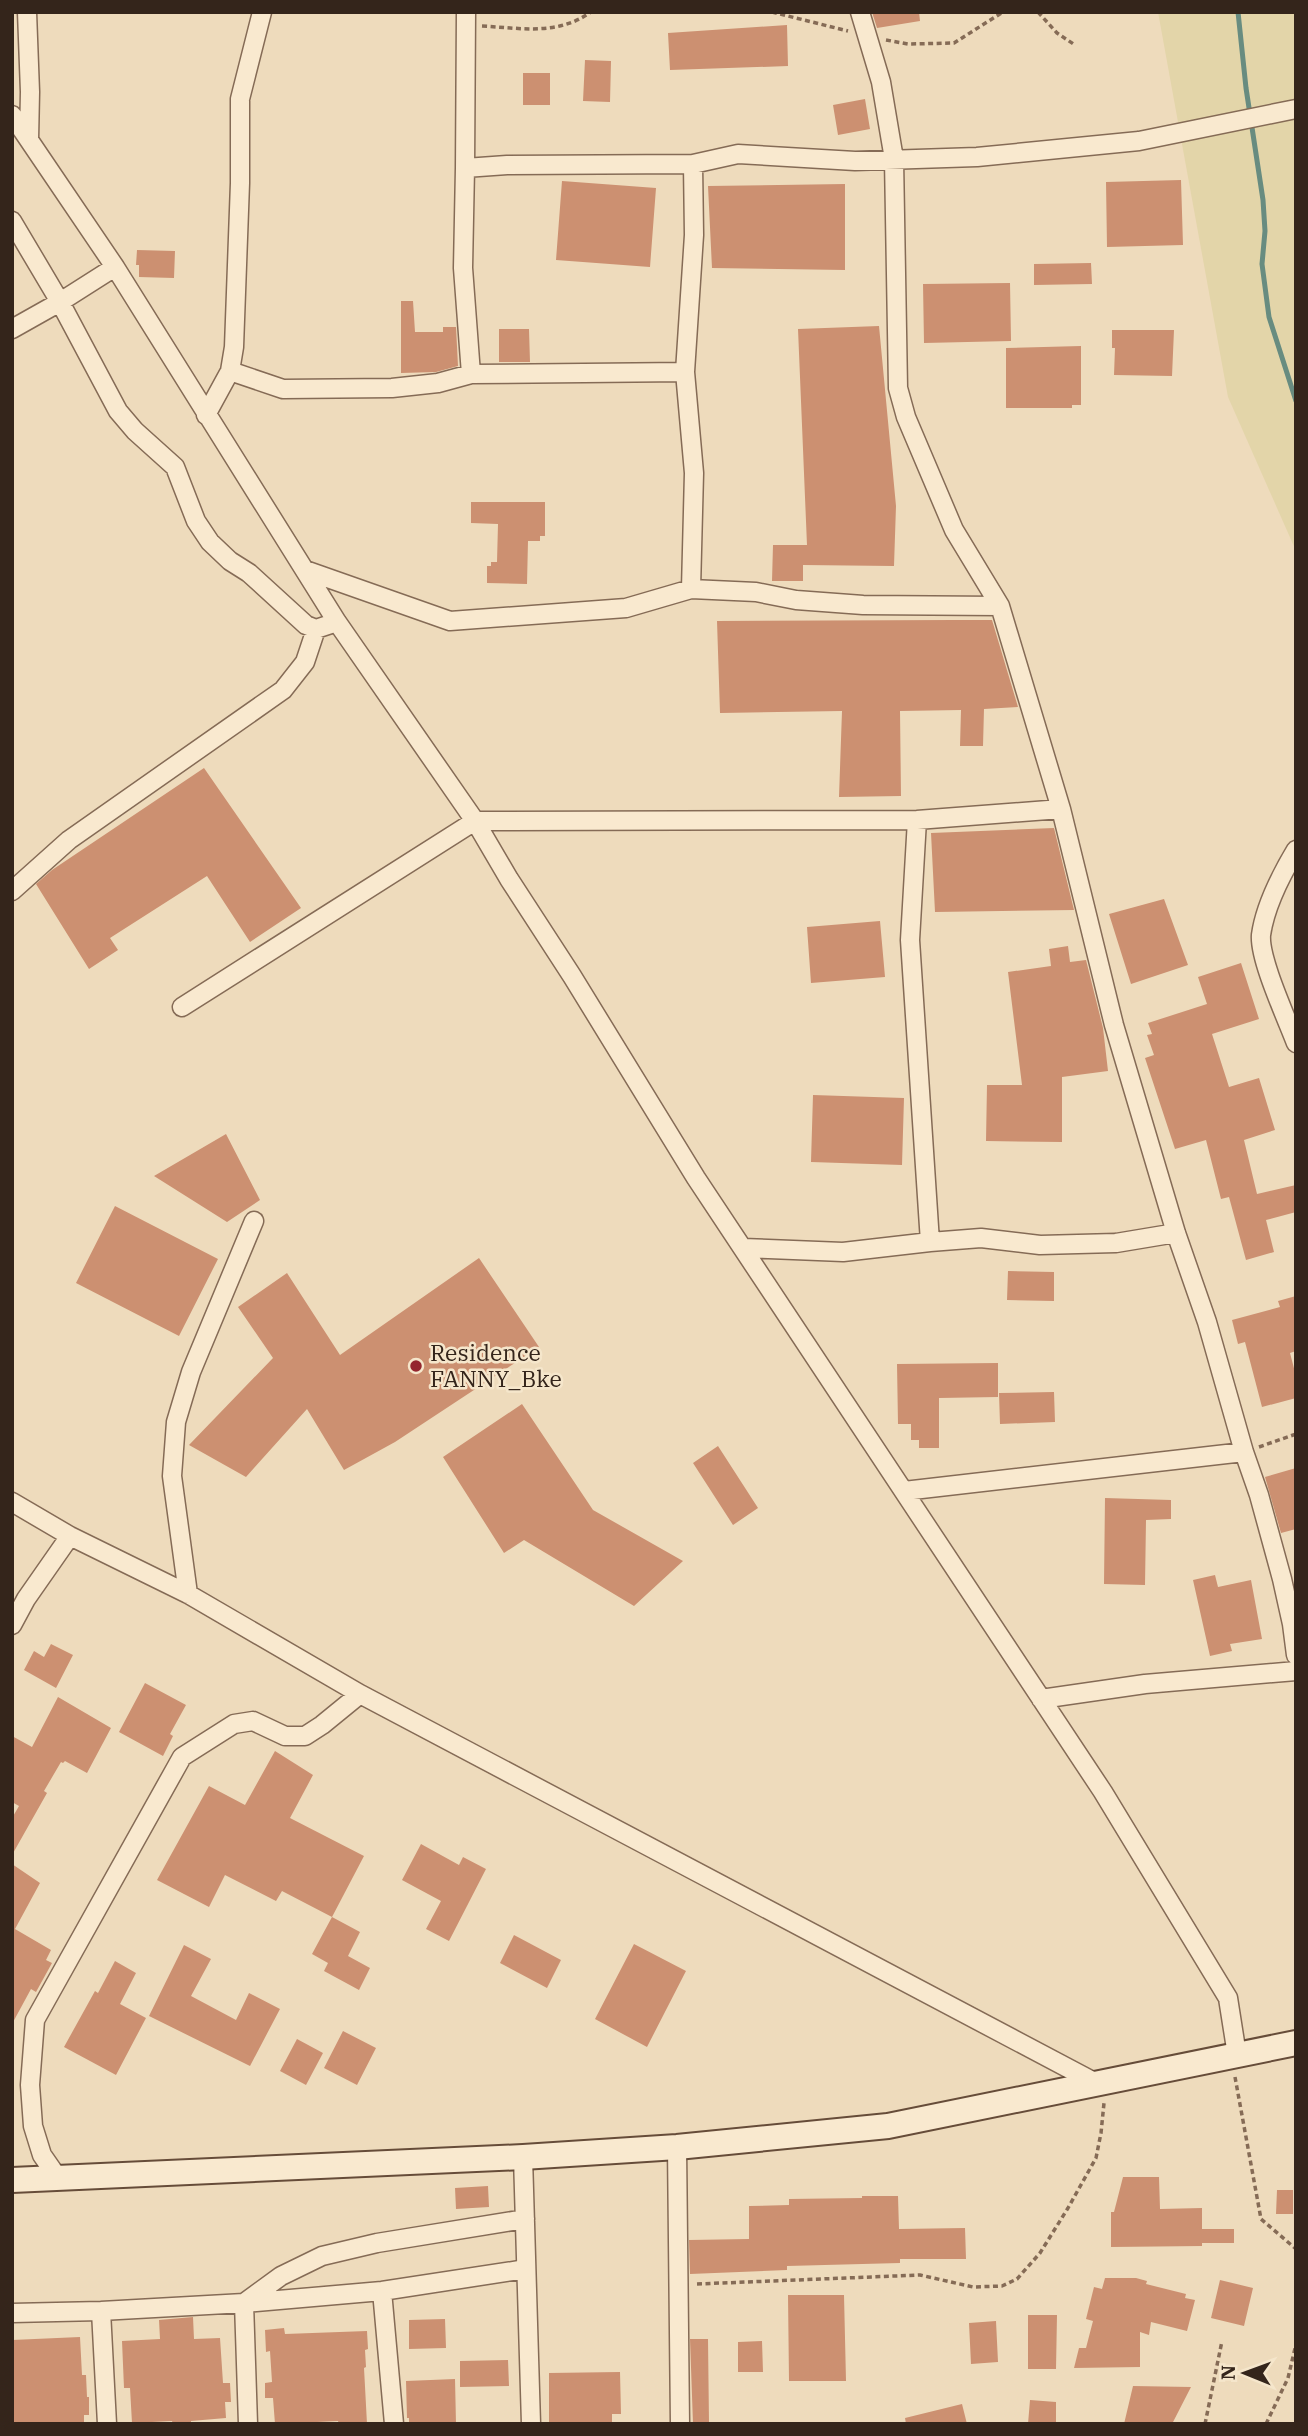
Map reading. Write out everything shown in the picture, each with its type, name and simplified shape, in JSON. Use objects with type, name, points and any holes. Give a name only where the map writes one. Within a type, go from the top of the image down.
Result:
[{"type":"main road","points":[[12,2180],[523,2157],[677,2147],[888,2126],[1296,2043]]},
{"type":"street","points":[[27,12],[29,140]]},
{"type":"street","points":[[206,415],[230,371],[234,348],[240,99],[262,12]]},
{"type":"street","points":[[860,12],[881,82],[894,159],[898,388],[906,417],[954,530],[1000,607],[1061,809],[1114,1025],[1259,1496],[1282,1579],[1296,1655]]},
{"type":"street","points":[[466,19],[463,268],[471,374]]},
{"type":"street","points":[[466,169],[507,165],[693,164],[738,154],[855,161],[977,157],[1139,141],[1296,108]]},
{"type":"street","points":[[12,115],[115,267],[337,622],[475,821],[696,1178],[1103,1792],[1228,1998],[1237,2055]]},
{"type":"street","points":[[691,589],[694,473],[685,372],[694,235],[693,164]]},
{"type":"street","points":[[12,220],[60,302],[118,411],[135,431],[175,467],[196,520],[210,542],[306,625],[316,629],[337,622]]},
{"type":"street","points":[[12,329],[115,267]]},
{"type":"street","points":[[230,371],[283,389],[392,388],[438,383],[471,374],[685,372]]},
{"type":"street","points":[[305,570],[450,621],[626,608],[691,589],[756,592],[796,600],[849,604],[1000,607]]},
{"type":"street","points":[[12,891],[69,840],[284,690],[305,662],[316,629]]},
{"type":"street","points":[[182,1007],[475,821],[916,820],[1061,809]]},
{"type":"street","points":[[916,820],[910,940],[930,1242]]},
{"type":"street","points":[[1296,850],[1266,916],[1261,938],[1265,958],[1296,1043]]},
{"type":"street","points":[[188,1594],[172,1476],[176,1422],[191,1372],[254,1221]]},
{"type":"street","points":[[743,1248],[843,1252],[981,1238],[1040,1245],[1116,1243],[1177,1233]]},
{"type":"street","points":[[904,1490],[1244,1452]]},
{"type":"street","points":[[12,1502],[70,1536],[188,1594],[360,1694],[1098,2084]]},
{"type":"street","points":[[12,1625],[26,1599],[70,1536]]},
{"type":"street","points":[[1041,1699],[1145,1684],[1296,1671]]},
{"type":"street","points":[[58,2178],[42,2155],[33,2126],[30,2085],[35,2020],[181,1757],[234,1724],[253,1721],[285,1736],[304,1736],[323,1725],[360,1694]]},
{"type":"street","points":[[677,2147],[680,2424]]},
{"type":"street","points":[[523,2157],[531,2424]]},
{"type":"street","points":[[244,2303],[281,2276],[322,2256],[377,2243],[524,2219]]},
{"type":"street","points":[[12,2313],[244,2303],[382,2291],[526,2269]]},
{"type":"street","points":[[382,2291],[394,2424]]},
{"type":"street","points":[[244,2303],[248,2424]]},
{"type":"street","points":[[101,2311],[107,2424]]},
{"type":"path","points":[[466,19],[534,29],[565,27],[591,12]]},
{"type":"path","points":[[772,12],[908,44],[954,43],[1003,12]]},
{"type":"path","points":[[1038,12],[1057,33],[1075,45]]},
{"type":"path","points":[[1244,1452],[1296,1434]]},
{"type":"path","points":[[1237,2055],[1235,2081],[1261,2219],[1296,2249]]},
{"type":"path","points":[[678,2285],[920,2275],[973,2287],[1002,2286],[1017,2278],[1040,2252],[1096,2158],[1104,2103],[1098,2084]]},
{"type":"path","points":[[1205,2424],[1222,2341]]},
{"type":"path","points":[[1266,2424],[1288,2378],[1296,2344]]},
{"type":"shaded area","points":[[1158,12],[1296,12],[1296,551],[1228,397]]},
{"type":"building","points":[[872,12],[919,12],[920,21],[877,28]]},
{"type":"building","points":[[787,25],[788,66],[670,70],[668,33]]},
{"type":"building","points":[[585,60],[611,61],[610,102],[583,101]]},
{"type":"building","points":[[523,73],[550,73],[550,105],[523,105]]},
{"type":"building","points":[[865,99],[870,129],[838,135],[833,105]]},
{"type":"building","points":[[1181,180],[1183,245],[1107,247],[1106,182]]},
{"type":"building","points":[[562,181],[656,188],[650,267],[556,260]]},
{"type":"building","points":[[845,184],[845,270],[712,268],[708,186]]},
{"type":"building","points":[[137,250],[175,251],[174,278],[139,277],[139,265],[136,265]]},
{"type":"building","points":[[1091,263],[1092,284],[1034,285],[1034,264]]},
{"type":"building","points":[[1010,283],[1011,341],[924,343],[923,284]]},
{"type":"building","points":[[401,301],[413,301],[415,332],[443,332],[443,327],[456,327],[458,366],[436,372],[401,373]]},
{"type":"building","points":[[879,326],[896,506],[894,566],[803,565],[803,581],[772,581],[773,545],[807,545],[798,329]]},
{"type":"building","points":[[499,329],[529,329],[530,362],[499,362]]},
{"type":"building","points":[[1112,330],[1174,330],[1172,376],[1114,375],[1115,348],[1112,348]]},
{"type":"building","points":[[1081,346],[1081,405],[1072,405],[1072,408],[1006,408],[1006,348]]},
{"type":"building","points":[[471,502],[545,502],[545,536],[540,536],[540,541],[528,541],[527,584],[487,583],[487,566],[491,566],[491,562],[497,562],[498,524],[471,523]]},
{"type":"building","points":[[992,620],[1018,707],[984,709],[983,746],[960,746],[961,710],[900,711],[901,796],[839,797],[842,711],[720,713],[717,621]]},
{"type":"building","points":[[204,768],[301,908],[250,942],[207,876],[110,938],[118,950],[89,969],[36,884],[52,870]]},
{"type":"building","points":[[1054,828],[1074,910],[935,912],[931,833]]},
{"type":"building","points":[[1164,899],[1188,965],[1131,984],[1109,914]]},
{"type":"building","points":[[880,921],[885,977],[811,983],[807,927]]},
{"type":"building","points":[[1068,946],[1070,962],[1086,960],[1103,1028],[1108,1071],[1062,1077],[1062,1142],[986,1141],[987,1085],[1022,1085],[1008,972],[1051,966],[1049,949]]},
{"type":"building","points":[[1241,963],[1259,1019],[1212,1034],[1229,1087],[1259,1078],[1275,1130],[1244,1140],[1257,1194],[1296,1185],[1296,1212],[1266,1220],[1274,1252],[1246,1260],[1229,1197],[1221,1199],[1206,1140],[1175,1149],[1145,1058],[1154,1055],[1147,1035],[1152,1034],[1148,1023],[1207,1004],[1198,977]]},
{"type":"building","points":[[813,1095],[904,1098],[902,1165],[811,1162]]},
{"type":"building","points":[[226,1134],[260,1200],[227,1222],[154,1176]]},
{"type":"building","points":[[115,1206],[218,1259],[179,1336],[76,1283]]},
{"type":"building","points":[[479,1258],[539,1347],[395,1442],[344,1470],[307,1409],[246,1477],[189,1445],[273,1358],[238,1307],[287,1273],[340,1355]]},
{"type":"building","points":[[1008,1271],[1054,1272],[1054,1301],[1007,1300]]},
{"type":"building","points":[[1296,1296],[1296,1351],[1290,1353],[1296,1376],[1296,1398],[1262,1407],[1245,1342],[1238,1344],[1232,1320],[1280,1307],[1278,1301]]},
{"type":"building","points":[[998,1363],[998,1397],[939,1398],[939,1448],[919,1448],[919,1440],[911,1440],[911,1424],[898,1424],[897,1364]]},
{"type":"building","points":[[1054,1392],[1055,1422],[1000,1424],[999,1393]]},
{"type":"building","points":[[522,1404],[593,1510],[683,1561],[634,1606],[524,1540],[504,1553],[443,1457]]},
{"type":"building","points":[[718,1446],[758,1508],[733,1525],[693,1463]]},
{"type":"building","points":[[1296,1468],[1296,1529],[1281,1533],[1265,1477]]},
{"type":"building","points":[[1105,1498],[1171,1500],[1171,1519],[1146,1520],[1145,1585],[1104,1584]]},
{"type":"building","points":[[1215,1575],[1218,1587],[1251,1580],[1262,1639],[1230,1644],[1232,1651],[1210,1656],[1193,1580]]},
{"type":"building","points":[[51,1644],[73,1655],[56,1688],[24,1670],[34,1651],[44,1657]]},
{"type":"building","points":[[145,1683],[186,1705],[170,1734],[173,1736],[163,1756],[119,1732]]},
{"type":"building","points":[[58,1697],[111,1728],[87,1773],[65,1761],[61,1762],[12,1855],[12,1818],[19,1806],[12,1802],[12,1736],[32,1747]]},
{"type":"building","points":[[275,1751],[313,1775],[290,1818],[364,1856],[332,1917],[282,1891],[276,1901],[225,1875],[209,1907],[157,1880],[209,1786],[245,1805]]},
{"type":"building","points":[[421,1844],[459,1865],[463,1857],[486,1869],[449,1941],[426,1929],[441,1901],[402,1880]]},
{"type":"building","points":[[12,1864],[40,1883],[15,1929],[51,1950],[46,1960],[52,1963],[36,1992],[31,1989],[12,2024]]},
{"type":"building","points":[[332,1917],[360,1932],[348,1956],[370,1968],[359,1990],[324,1971],[328,1963],[312,1954]]},
{"type":"building","points":[[514,1935],[561,1960],[547,1988],[500,1963]]},
{"type":"building","points":[[634,1944],[686,1971],[647,2047],[595,2019]]},
{"type":"building","points":[[184,1945],[211,1959],[191,1996],[236,2020],[249,1993],[280,2009],[250,2066],[149,2016]]},
{"type":"building","points":[[115,1961],[136,1973],[120,2004],[146,2018],[116,2075],[64,2047]]},
{"type":"building","points":[[343,2031],[376,2048],[357,2085],[324,2068]]},
{"type":"building","points":[[297,2039],[323,2053],[306,2085],[280,2071]]},
{"type":"building","points":[[1123,2177],[1159,2177],[1160,2209],[1202,2208],[1202,2229],[1234,2229],[1234,2243],[1111,2247],[1111,2212],[1114,2212]]},
{"type":"building","points":[[488,2186],[489,2207],[456,2209],[455,2188]]},
{"type":"building","points":[[1277,2190],[1293,2190],[1293,2214],[1276,2214]]},
{"type":"building","points":[[898,2196],[899,2229],[965,2228],[966,2259],[900,2259],[900,2263],[787,2266],[787,2270],[690,2274],[689,2240],[749,2239],[749,2206],[789,2205],[789,2199]]},
{"type":"building","points":[[1105,2278],[1136,2278],[1147,2281],[1146,2284],[1186,2294],[1185,2298],[1195,2300],[1187,2331],[1151,2322],[1149,2335],[1140,2332],[1140,2367],[1074,2368],[1079,2348],[1086,2348],[1093,2321],[1086,2319],[1094,2287],[1102,2289]]},
{"type":"building","points":[[1220,2280],[1253,2288],[1244,2326],[1211,2318]]},
{"type":"building","points":[[788,2295],[844,2295],[846,2381],[789,2381]]},
{"type":"building","points":[[1028,2315],[1057,2315],[1056,2369],[1028,2369]]},
{"type":"building","points":[[193,2317],[194,2339],[220,2338],[223,2383],[230,2383],[231,2402],[225,2402],[226,2418],[191,2421],[191,2424],[173,2424],[172,2421],[132,2423],[130,2388],[124,2388],[122,2341],[160,2339],[159,2320]]},
{"type":"building","points":[[445,2319],[446,2348],[409,2349],[409,2320]]},
{"type":"building","points":[[996,2321],[998,2362],[971,2364],[969,2323]]},
{"type":"building","points":[[284,2328],[285,2334],[367,2331],[368,2349],[365,2350],[364,2368],[367,2424],[339,2424],[338,2421],[275,2424],[273,2398],[265,2398],[265,2383],[272,2382],[270,2351],[266,2352],[265,2330]]},
{"type":"building","points":[[80,2337],[82,2375],[86,2375],[89,2397],[89,2415],[84,2415],[84,2424],[12,2424],[12,2340]]},
{"type":"building","points":[[690,2339],[708,2339],[709,2424],[693,2424]]},
{"type":"building","points":[[762,2341],[763,2372],[738,2372],[738,2342]]},
{"type":"building","points":[[508,2360],[509,2386],[460,2387],[460,2361]]},
{"type":"building","points":[[620,2372],[621,2414],[612,2414],[612,2424],[549,2424],[549,2373]]},
{"type":"building","points":[[455,2379],[456,2424],[409,2424],[406,2381]]},
{"type":"building","points":[[1133,2386],[1191,2387],[1172,2424],[1124,2424]]},
{"type":"building","points":[[1030,2400],[1056,2402],[1056,2424],[1028,2424]]},
{"type":"building","points":[[962,2404],[967,2424],[906,2424],[905,2418]]},
{"type":"waterway","points":[[1238,12],[1263,200],[1265,231],[1262,264],[1269,317],[1296,401]]},
{"type":"place","name":"Residence FANNY_Bke","points":[[416,1366]]}]
